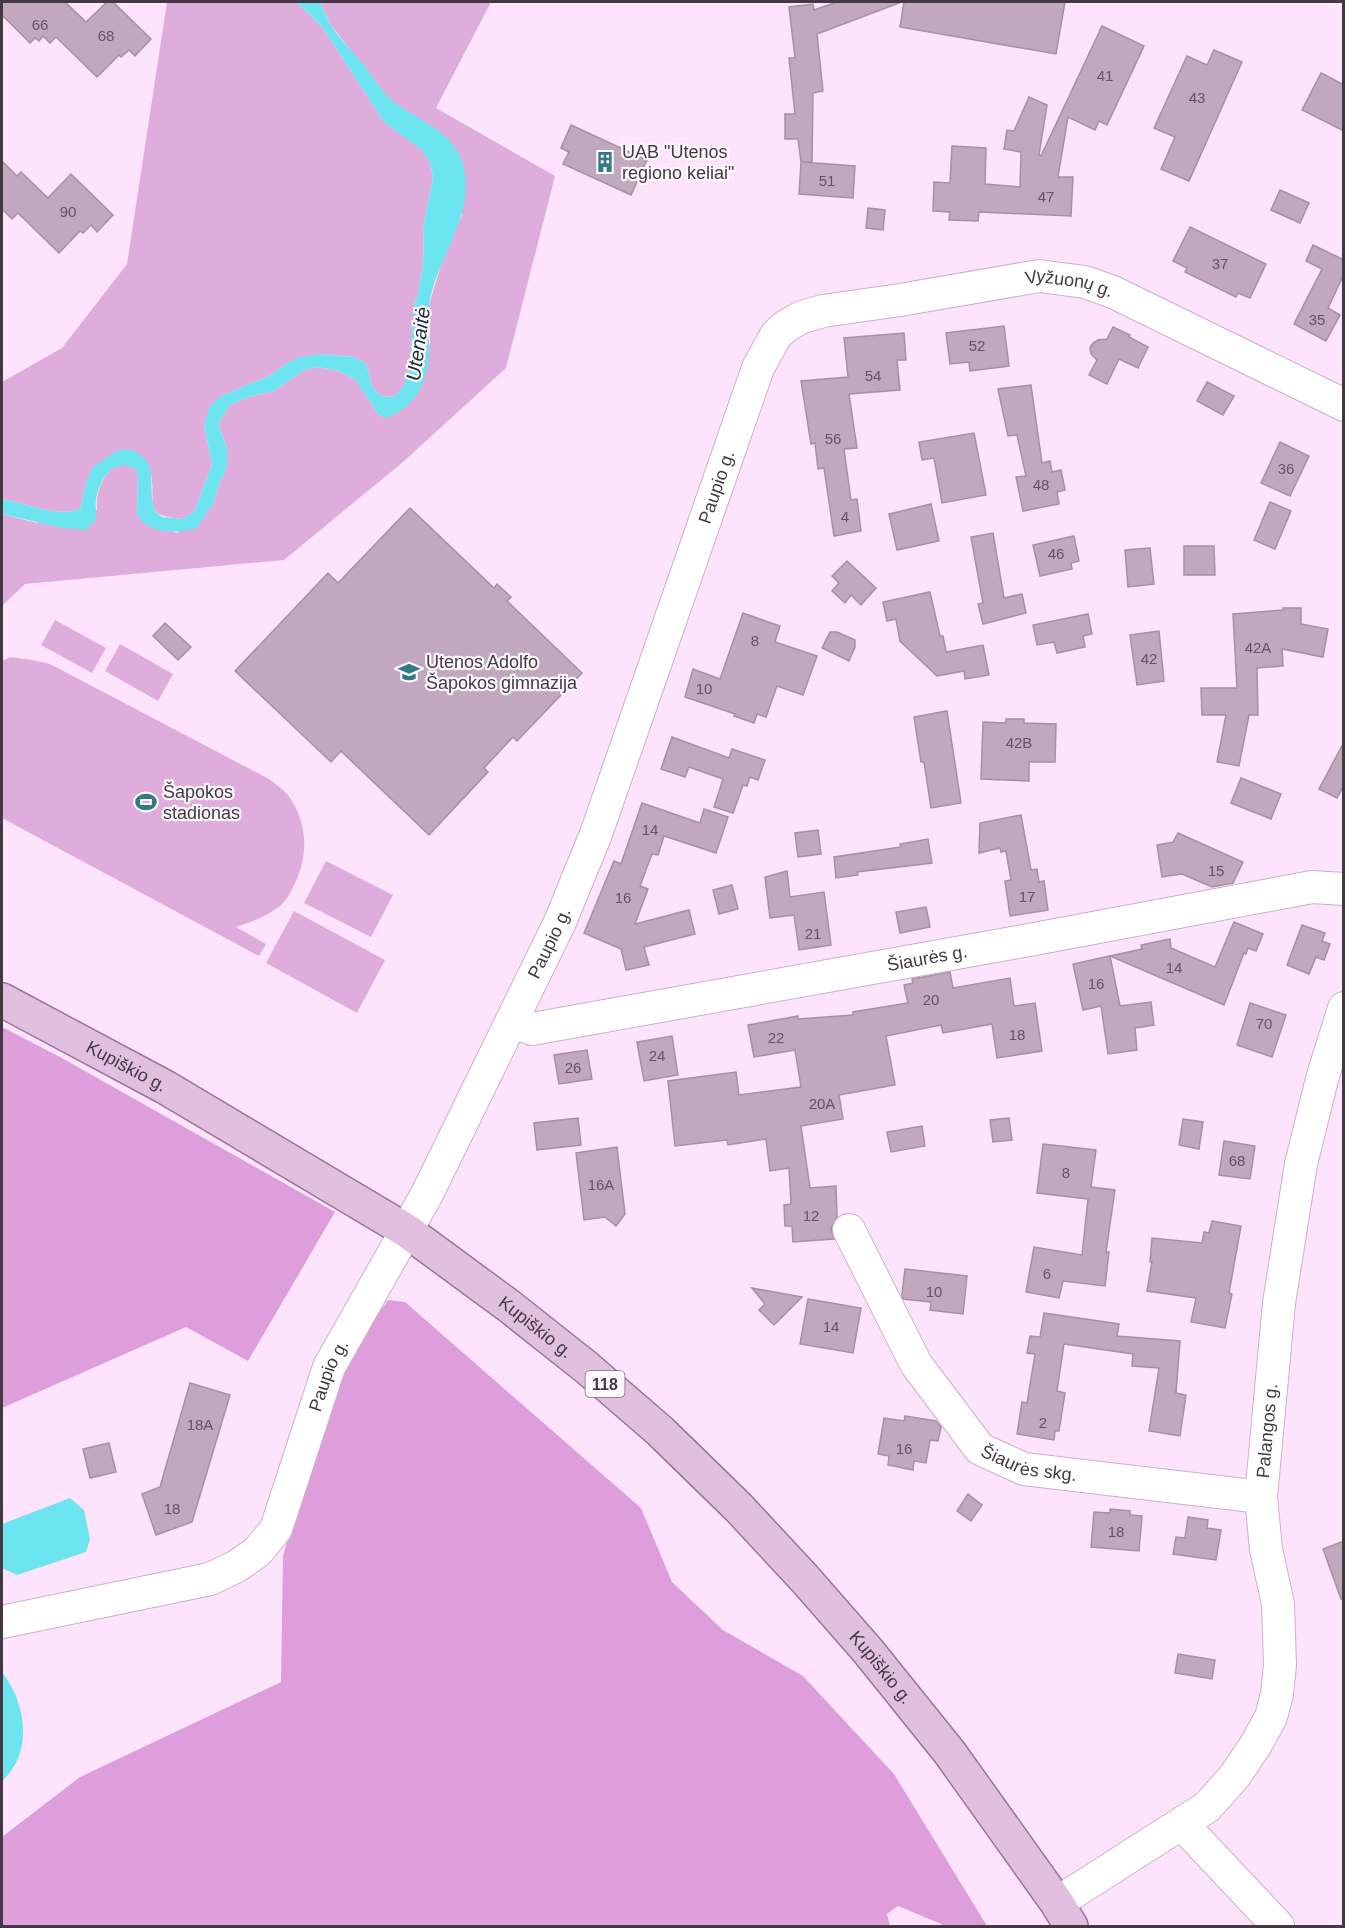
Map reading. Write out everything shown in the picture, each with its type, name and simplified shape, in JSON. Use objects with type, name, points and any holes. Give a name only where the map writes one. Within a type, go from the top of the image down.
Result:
[{"type":"main road","name":"Kupiškio g.","points":[[2,1000],[165,1087],[407,1231],[509,1306],[586,1367],[660,1431],[739,1508],[806,1579],[868,1651],[942,1744],[1064,1915]]},
{"type":"street","name":"Vyžuonų g.","points":[[776,335],[802,317],[823,311],[1039,276],[1064,278],[1085,282],[1113,292],[1344,405]]},
{"type":"street","name":"Paupio g.","points":[[2,1622],[210,1579],[237,1566],[257,1552],[276,1529],[329,1367],[407,1231],[513,1021],[560,922],[596,834],[758,368],[776,335]]},
{"type":"street","name":"Šiaurės g.","points":[[513,1021],[532,1029],[1312,887],[1344,889]]},
{"type":"street","name":"Palangos g.","points":[[1064,1915],[1182,1824],[1208,1807],[1234,1777],[1255,1746],[1270,1717],[1277,1694],[1280,1665],[1278,1604],[1266,1549],[1261,1497],[1279,1303],[1301,1164],[1322,1079],[1344,1008]]},
{"type":"street","name":"Šiaurės skg.","points":[[849,1230],[916,1364],[980,1449],[1024,1469],[1261,1497]]},
{"type":"street","points":[[1182,1824],[1270,1918]]},
{"type":"shaded area","points":[[167,2],[297,2],[323,28],[384,122],[422,149],[430,162],[433,178],[424,223],[423,264],[414,305],[410,365],[404,386],[395,396],[385,397],[377,393],[372,386],[366,363],[353,357],[322,354],[289,362],[271,375],[221,396],[204,425],[212,464],[195,510],[184,519],[161,515],[153,507],[150,471],[134,450],[87,480],[80,509],[51,511],[2,499],[2,382],[62,348],[127,264]]},
{"type":"shaded area","points":[[320,2],[491,2],[436,108],[555,176],[506,368],[403,462],[284,560],[25,584],[2,606],[2,514],[37,523],[97,510],[99,490],[105,477],[114,467],[125,465],[138,471],[137,515],[141,520],[177,533],[213,504],[227,467],[227,448],[218,424],[230,405],[248,397],[274,391],[304,370],[318,367],[339,371],[356,380],[378,414],[385,418],[430,344],[429,305],[442,262],[462,215],[415,117],[389,99],[330,24]]},
{"type":"shaded area","points":[[55,620],[106,648],[92,673],[41,645]]},
{"type":"shaded area","points":[[120,644],[173,674],[158,701],[105,671]]},
{"type":"shaded area","name":"Šapokos stadionas","points":[[11,657],[50,664],[269,779],[287,794],[299,814],[304,836],[303,859],[296,881],[290,894],[281,905],[265,916],[236,927],[266,944],[259,956],[2,818],[2,661]]},
{"type":"shaded area","points":[[326,861],[393,895],[371,937],[304,903]]},
{"type":"shaded area","points":[[294,911],[385,960],[357,1013],[266,963]]},
{"type":"shaded area","points":[[2,1027],[60,1057],[335,1212],[248,1361],[186,1327],[2,1408]]},
{"type":"shaded area","points":[[388,1300],[405,1302],[641,1508],[672,1582],[723,1630],[803,1676],[894,1774],[987,1926],[946,1926],[898,1906],[887,1914],[890,1926],[2,1926],[2,1837],[80,1777],[281,1682],[283,1556],[331,1380]]},
{"type":"water","name":"Utenaitė","points":[[297,2],[320,2],[332,28],[385,93],[401,107],[441,133],[457,150],[462,161],[466,180],[465,198],[461,216],[433,287],[428,314],[429,359],[419,391],[405,408],[385,418],[378,414],[356,380],[339,371],[318,367],[304,370],[274,391],[248,397],[230,405],[218,424],[227,448],[227,467],[213,504],[196,529],[164,531],[142,522],[137,515],[138,471],[122,466],[116,467],[105,476],[96,500],[96,520],[86,530],[62,528],[2,514],[2,499],[51,511],[80,509],[87,480],[93,467],[118,450],[134,450],[147,461],[151,471],[152,500],[155,511],[162,517],[184,519],[195,510],[212,464],[204,425],[210,406],[221,396],[271,375],[289,362],[301,357],[322,354],[353,357],[366,363],[372,386],[377,393],[385,397],[395,396],[404,386],[410,365],[414,305],[423,264],[424,223],[433,178],[430,162],[422,150],[384,122],[323,28]]},
{"type":"water","points":[[70,1498],[84,1510],[90,1539],[86,1552],[17,1575],[2,1568],[2,1524]]},
{"type":"water","points":[[2,1672],[17,1698],[23,1727],[19,1756],[2,1781]]},
{"type":"building","points":[[2,2],[65,2],[86,22],[107,2],[113,2],[151,39],[135,56],[129,50],[121,57],[119,55],[97,77],[56,37],[50,43],[43,36],[39,41],[35,38],[30,43],[2,15]]},
{"type":"building","points":[[837,2],[899,2],[817,34],[823,91],[813,93],[812,162],[802,162],[855,166],[853,198],[799,194],[801,162],[798,139],[785,139],[785,114],[795,114],[789,58],[795,58],[789,7],[813,4],[814,10]]},
{"type":"building","points":[[904,2],[1065,2],[1056,54],[900,27]]},
{"type":"building","points":[[1102,26],[1144,46],[1107,125],[1099,121],[1095,130],[1068,117],[1058,177],[1073,177],[1071,216],[979,212],[978,221],[949,220],[950,212],[933,211],[934,182],[950,183],[952,146],[986,148],[985,184],[1020,187],[1021,152],[1004,149],[1007,130],[1014,131],[1029,97],[1047,105],[1039,155],[1041,156]]},
{"type":"building","points":[[1214,50],[1242,62],[1189,181],[1161,169],[1175,137],[1154,128],[1187,56],[1207,65]]},
{"type":"building","points":[[1321,73],[1344,85],[1344,131],[1302,110]]},
{"type":"building","name":"UAB \"Utenos regiono keliai\"","points":[[571,125],[647,160],[631,195],[563,164],[569,152],[561,148]]},
{"type":"building","points":[[2,161],[17,176],[21,172],[48,198],[71,174],[113,215],[97,232],[91,225],[83,233],[80,231],[59,253],[18,213],[12,219],[2,209]]},
{"type":"building","points":[[1280,190],[1309,203],[1300,223],[1271,210]]},
{"type":"building","points":[[868,208],[885,210],[883,230],[866,228]]},
{"type":"building","points":[[1190,227],[1266,264],[1250,298],[1238,293],[1236,297],[1185,272],[1187,268],[1173,261]]},
{"type":"building","points":[[1313,245],[1344,260],[1344,274],[1328,308],[1340,315],[1326,341],[1294,324],[1322,269],[1306,261]]},
{"type":"building","points":[[1004,326],[1009,366],[970,371],[969,362],[950,364],[946,333]]},
{"type":"building","points":[[1113,327],[1148,347],[1138,368],[1119,359],[1107,384],[1089,375],[1097,360],[1091,354],[1090,348],[1098,340],[1107,339]]},
{"type":"building","points":[[904,333],[906,360],[897,360],[900,390],[849,394],[857,448],[844,449],[851,500],[857,499],[861,531],[834,536],[824,468],[818,469],[815,443],[811,444],[801,381],[848,377],[844,338]]},
{"type":"building","points":[[1207,382],[1234,396],[1223,415],[1197,401]]},
{"type":"building","points":[[1031,385],[1042,463],[1050,461],[1052,472],[1061,470],[1065,490],[1057,492],[1059,504],[1023,511],[1016,477],[1026,476],[1017,435],[1008,436],[998,389]]},
{"type":"building","points":[[974,433],[986,495],[942,503],[934,458],[922,460],[919,442]]},
{"type":"building","points":[[1280,442],[1309,456],[1290,496],[1261,483]]},
{"type":"building","points":[[1270,502],[1291,511],[1275,549],[1254,540]]},
{"type":"building","points":[[931,504],[939,541],[897,550],[889,514]]},
{"type":"building","name":"Utenos Adolfo Šapokos gimnazija","points":[[410,508],[494,588],[497,584],[511,597],[507,601],[582,673],[517,741],[513,737],[484,768],[488,772],[429,835],[341,751],[331,762],[235,671],[328,573],[338,583]]},
{"type":"building","points":[[993,533],[1004,598],[1022,594],[1026,613],[983,624],[978,604],[983,603],[971,537]]},
{"type":"building","points":[[1074,536],[1079,561],[1071,563],[1072,569],[1040,576],[1033,545]]},
{"type":"building","points":[[1184,546],[1214,546],[1215,575],[1184,575]]},
{"type":"building","points":[[1150,548],[1154,584],[1128,587],[1125,550]]},
{"type":"building","points":[[847,561],[876,588],[861,605],[851,595],[845,603],[832,591],[839,583],[832,576]]},
{"type":"building","points":[[930,592],[946,652],[983,645],[989,675],[965,679],[964,671],[937,676],[900,641],[896,619],[887,621],[883,602]]},
{"type":"building","points":[[1283,608],[1301,608],[1301,624],[1328,629],[1323,657],[1282,649],[1283,666],[1257,668],[1258,715],[1249,715],[1239,766],[1217,762],[1226,715],[1202,715],[1201,688],[1237,688],[1233,614],[1283,610]]},
{"type":"building","points":[[743,613],[780,626],[775,642],[817,656],[803,695],[777,686],[766,717],[757,714],[754,723],[685,697],[693,669],[720,679]]},
{"type":"building","points":[[1088,614],[1092,634],[1083,636],[1085,647],[1057,653],[1054,642],[1037,645],[1033,625]]},
{"type":"building","points":[[165,623],[191,647],[178,660],[153,636]]},
{"type":"building","points":[[1159,631],[1164,681],[1137,685],[1130,635]]},
{"type":"building","points":[[830,632],[837,632],[855,640],[855,647],[849,661],[822,648]]},
{"type":"building","points":[[947,711],[961,803],[931,808],[914,717]]},
{"type":"building","points":[[1006,719],[1024,719],[1024,723],[1056,724],[1055,762],[1029,762],[1029,781],[981,779],[983,722],[1006,723]]},
{"type":"building","points":[[672,737],[729,758],[732,749],[765,760],[758,780],[750,777],[747,786],[743,785],[733,813],[714,807],[723,779],[689,767],[685,777],[661,769]]},
{"type":"building","points":[[1344,742],[1344,785],[1337,798],[1319,789]]},
{"type":"building","points":[[1241,778],[1281,794],[1271,819],[1231,803]]},
{"type":"building","points":[[642,803],[700,823],[704,809],[728,817],[716,853],[664,836],[658,855],[652,854],[640,886],[648,889],[635,924],[689,910],[695,934],[644,947],[649,965],[626,970],[621,949],[584,933],[614,861],[621,864]]},
{"type":"building","points":[[1021,815],[1031,870],[1037,869],[1039,882],[1044,881],[1048,910],[1010,916],[1005,881],[1011,880],[1006,851],[1001,852],[1000,848],[979,853],[980,823]]},
{"type":"building","points":[[818,830],[821,854],[798,857],[795,833]]},
{"type":"building","points":[[1178,833],[1243,862],[1233,883],[1212,887],[1182,874],[1162,877],[1157,845],[1173,842]]},
{"type":"building","points":[[928,839],[932,863],[857,872],[858,875],[836,878],[834,857],[901,847],[900,844]]},
{"type":"building","points":[[787,871],[790,897],[824,892],[831,945],[799,950],[794,915],[770,918],[765,877]]},
{"type":"building","points":[[732,885],[738,909],[719,914],[713,890]]},
{"type":"building","points":[[926,907],[930,927],[900,933],[896,912]]},
{"type":"building","points":[[1234,922],[1263,934],[1256,951],[1248,948],[1246,954],[1244,953],[1224,1005],[1110,956],[1142,949],[1141,945],[1170,939],[1171,948],[1215,967]]},
{"type":"building","points":[[1302,925],[1325,933],[1322,941],[1330,944],[1324,960],[1316,957],[1309,974],[1287,965]]},
{"type":"building","points":[[1110,956],[1120,1006],[1151,1002],[1154,1025],[1135,1028],[1137,1050],[1108,1054],[1101,1006],[1083,1010],[1073,964]]},
{"type":"building","points":[[950,972],[953,988],[1010,978],[1014,1006],[1035,1003],[1042,1051],[997,1058],[992,1024],[943,1033],[941,1025],[886,1036],[895,1085],[839,1095],[843,1119],[801,1126],[810,1188],[836,1186],[837,1217],[831,1228],[834,1239],[793,1242],[792,1226],[785,1226],[784,1205],[791,1204],[789,1168],[770,1171],[766,1139],[728,1145],[727,1140],[675,1146],[668,1081],[736,1072],[739,1095],[801,1087],[795,1050],[754,1057],[748,1025],[798,1016],[798,1019],[853,1015],[853,1012],[908,1003],[904,985],[913,983],[912,979]]},
{"type":"building","points":[[1250,1003],[1286,1015],[1272,1057],[1237,1045]]},
{"type":"building","points":[[672,1036],[678,1075],[644,1081],[637,1042]]},
{"type":"building","points":[[587,1050],[592,1079],[559,1084],[554,1055]]},
{"type":"building","points":[[578,1118],[581,1145],[537,1150],[534,1123]]},
{"type":"building","points":[[1009,1118],[1012,1140],[993,1142],[990,1120]]},
{"type":"building","points":[[1183,1119],[1203,1122],[1199,1149],[1179,1145]]},
{"type":"building","points":[[922,1126],[925,1146],[891,1152],[887,1132]]},
{"type":"building","points":[[1224,1141],[1255,1146],[1250,1179],[1219,1175]]},
{"type":"building","points":[[1043,1144],[1096,1150],[1091,1187],[1115,1190],[1106,1252],[1109,1252],[1105,1286],[1063,1281],[1059,1298],[1026,1292],[1034,1247],[1082,1255],[1088,1199],[1037,1193]]},
{"type":"building","points":[[617,1147],[625,1214],[616,1226],[605,1217],[584,1220],[576,1153]]},
{"type":"building","points":[[1212,1221],[1241,1226],[1225,1328],[1191,1322],[1196,1298],[1147,1291],[1152,1262],[1150,1262],[1152,1238],[1202,1243],[1204,1232],[1209,1233]]},
{"type":"building","points":[[905,1269],[967,1276],[963,1314],[930,1310],[931,1302],[903,1299]]},
{"type":"building","points":[[752,1288],[802,1297],[774,1325],[759,1310],[765,1304]]},
{"type":"building","points":[[808,1299],[861,1308],[853,1353],[800,1344]]},
{"type":"building","points":[[1044,1313],[1119,1324],[1117,1336],[1180,1341],[1176,1393],[1186,1395],[1180,1436],[1149,1431],[1159,1368],[1132,1366],[1133,1354],[1064,1344],[1057,1391],[1065,1393],[1059,1431],[1055,1431],[1054,1440],[1017,1434],[1022,1402],[1027,1403],[1035,1354],[1027,1353],[1030,1336],[1040,1337]]},
{"type":"building","points":[[190,1383],[230,1395],[192,1522],[156,1535],[142,1494],[160,1487]]},
{"type":"building","points":[[905,1416],[936,1421],[941,1427],[938,1441],[930,1440],[926,1463],[914,1461],[913,1470],[888,1465],[889,1456],[878,1454],[884,1418],[904,1421]]},
{"type":"building","points":[[109,1443],[116,1472],[90,1478],[83,1449]]},
{"type":"building","points":[[968,1494],[982,1505],[971,1521],[957,1511]]},
{"type":"building","points":[[1110,1509],[1130,1511],[1130,1515],[1142,1516],[1139,1551],[1091,1547],[1094,1512],[1110,1513]]},
{"type":"building","points":[[1188,1517],[1208,1520],[1207,1528],[1221,1530],[1216,1560],[1173,1554],[1176,1537],[1185,1538]]},
{"type":"building","points":[[1344,1541],[1344,1599],[1341,1599],[1323,1549]]},
{"type":"building","points":[[1178,1654],[1215,1660],[1212,1679],[1175,1673]]},
{"type":"place","name":"UAB \"Utenos regiono keliai\"","points":[[605,162]]},
{"type":"place","name":"Utenos Adolfo Šapokos gimnazija","points":[[409,672]]},
{"type":"place","name":"Šapokos stadionas","points":[[146,802]]}]
